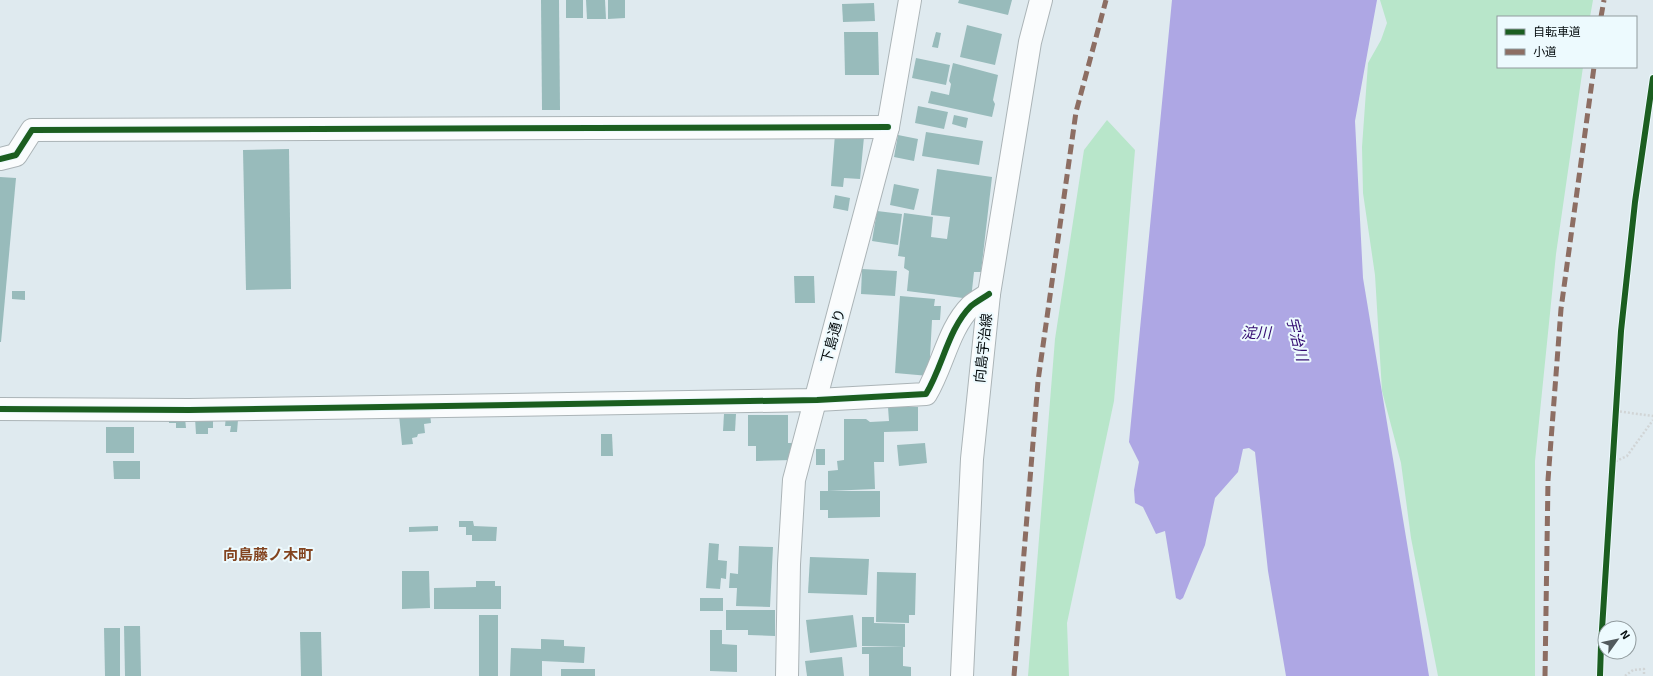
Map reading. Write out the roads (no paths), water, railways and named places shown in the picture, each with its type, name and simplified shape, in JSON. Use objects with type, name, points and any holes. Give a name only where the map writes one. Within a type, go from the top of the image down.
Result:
[{"type":"street","name":"下島通り","points":[[787,676],[789,564],[794,480],[817,400],[888,127],[910,0]]},
{"type":"street","name":"向島宇治線","points":[[962,676],[972,459],[989,294],[1030,42],[1041,0]]},
{"type":"street","points":[[0,159],[16,155],[32,130],[888,127]]},
{"type":"street","points":[[0,408],[189,410],[817,400],[926,394],[953,334],[966,312],[972,305],[989,294]]},
{"type":"water","name":"淀川","points":[[1172,0],[1377,0],[1355,121],[1363,278],[1429,676],[1286,676],[1268,571],[1255,452],[1249,448],[1243,449],[1238,472],[1215,498],[1205,545],[1183,598],[1180,600],[1176,598],[1165,531],[1156,534],[1143,507],[1135,503],[1134,490],[1139,462],[1129,442]]},
{"type":"district","name":"向島藤ノ木町","points":[[268,555]]},
{"type":"water label","name":"宇治川","points":[[1297,339]]}]
